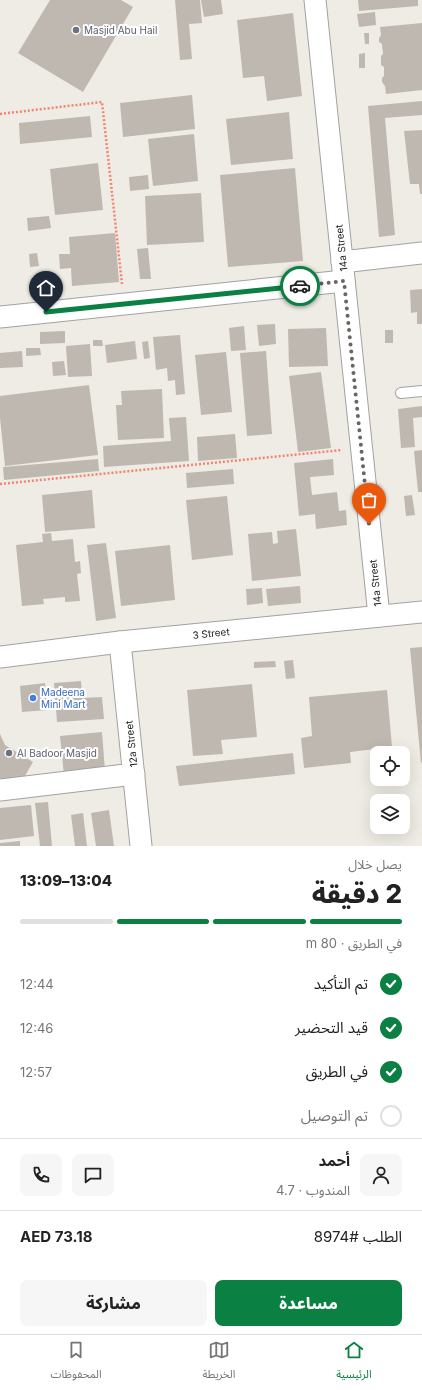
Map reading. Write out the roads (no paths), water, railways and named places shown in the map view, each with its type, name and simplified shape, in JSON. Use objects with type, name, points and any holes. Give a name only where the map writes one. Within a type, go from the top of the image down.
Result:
[{"type":"street","name":"14a Street","points":[[316,0],[379,616]]},
{"type":"street","points":[[0,317],[124,304],[343,272],[422,254]]},
{"type":"street","name":"3 Street","points":[[0,657],[120,642],[422,612]]},
{"type":"street","name":"12a Street","points":[[120,642],[140,846]]},
{"type":"street","points":[[0,790],[134,774]]},
{"type":"lane","points":[[401,393],[422,391]]},
{"type":"place","name":"Masjid Abu Hail","points":[[76,30]]},
{"type":"place","name":"Madeena Mini Mart","points":[[33,698]]},
{"type":"place","name":"Al Badoor Masjid","points":[[9,753]]}]
